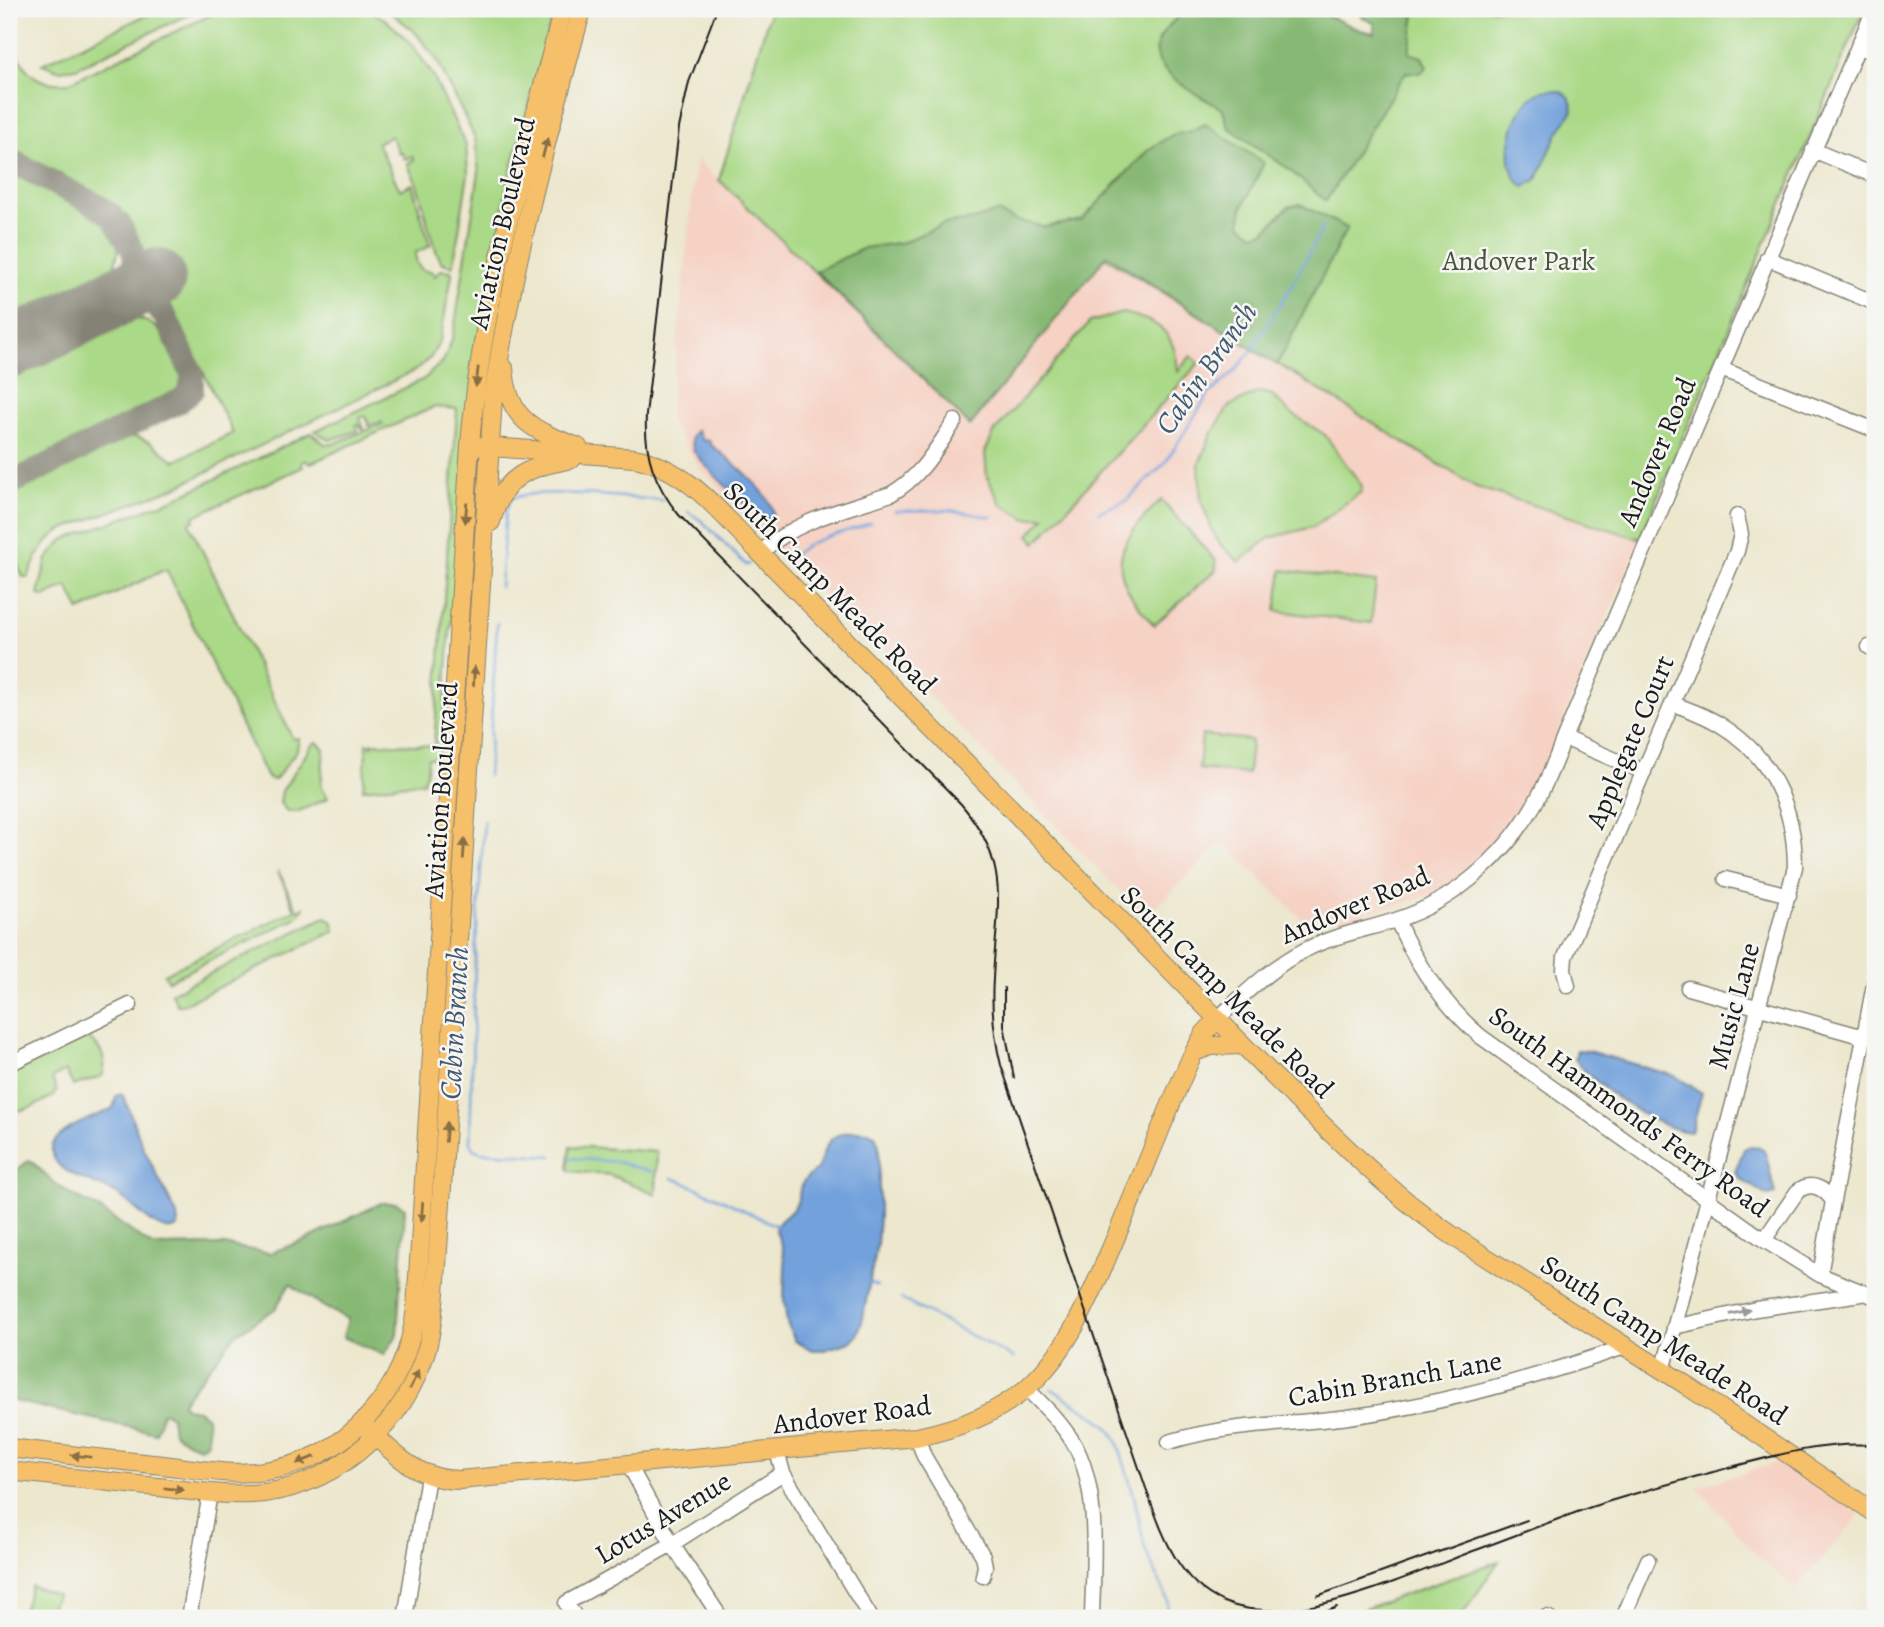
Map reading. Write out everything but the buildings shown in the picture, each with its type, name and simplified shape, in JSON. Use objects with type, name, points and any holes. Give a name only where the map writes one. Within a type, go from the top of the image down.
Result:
[{"type":"main road","name":"Aviation Boulevard","points":[[9,1471],[210,1493],[252,1494],[300,1484],[333,1469],[376,1437],[405,1397],[418,1372],[427,1347],[434,1307],[480,580],[479,446],[482,338],[515,190],[563,9]]},
{"type":"main road","name":"Aviation Boulevard","points":[[9,1448],[248,1473],[279,1469],[307,1460],[342,1441],[363,1424],[378,1407],[404,1360],[413,1330],[479,446],[528,214],[582,9]]},
{"type":"main road","points":[[501,338],[507,390],[522,419],[539,432],[598,455]]},
{"type":"main road","points":[[479,446],[598,455]]},
{"type":"main road","points":[[480,580],[496,503],[511,482],[534,467],[598,455]]},
{"type":"main road","name":"South Camp Meade Road","points":[[598,455],[649,461],[668,469],[704,497],[1217,1019],[1365,1167],[1407,1204],[1800,1460],[1875,1513]]},
{"type":"main road","name":"Andover Road","points":[[363,1424],[405,1462],[428,1476],[447,1480],[917,1437],[977,1419],[1026,1388],[1057,1355],[1084,1310],[1194,1052],[1217,1019]]},
{"type":"main road","points":[[1194,1052],[1219,1045],[1243,1045]]},
{"type":"main road","points":[[425,1161],[443,1177]]},
{"type":"street","name":"Andover Road","points":[[1217,1019],[1258,981],[1306,950],[1348,933],[1397,920],[1447,895],[1496,855],[1528,814],[1541,792],[1874,9]]},
{"type":"street","points":[[1858,47],[1875,54]]},
{"type":"street","points":[[1813,150],[1875,176]]},
{"type":"street","points":[[1767,258],[1875,303]]},
{"type":"street","points":[[1721,369],[1875,430]]},
{"type":"street","points":[[760,553],[777,537],[800,525],[905,487],[925,466],[955,421]]},
{"type":"street","name":"Applegate Court","points":[[1568,986],[1564,970],[1565,957],[1737,551],[1741,534],[1737,516]]},
{"type":"street","name":"Music Lane","points":[[1663,1371],[1795,867],[1795,843],[1790,816],[1773,776],[1742,739],[1716,722],[1674,704]]},
{"type":"street","points":[[1564,738],[1644,772]]},
{"type":"street","points":[[1726,879],[1789,895]]},
{"type":"street","name":"South Hammonds Ferry Road","points":[[1397,920],[1427,978],[1462,1021],[1480,1036],[1764,1240],[1824,1276],[1869,1296]]},
{"type":"street","points":[[1824,1300],[1824,1276],[1833,1201],[1875,983]]},
{"type":"street","points":[[1688,988],[1864,1037]]},
{"type":"street","points":[[9,1064],[130,1005]]},
{"type":"street","points":[[1764,1240],[1803,1187],[1808,1185],[1826,1191],[1833,1201]]},
{"type":"street","points":[[1674,1327],[1756,1309],[1869,1296]]},
{"type":"street","name":"Cabin Branch Lane","points":[[1169,1442],[1195,1434],[1350,1417],[1449,1399],[1552,1372],[1627,1346]]},
{"type":"street","points":[[1026,1388],[1060,1423],[1074,1443],[1087,1474],[1094,1539],[1092,1618]]},
{"type":"street","points":[[917,1437],[923,1456],[983,1556],[983,1576]]},
{"type":"street","points":[[777,1451],[783,1473],[871,1618]]},
{"type":"street","points":[[629,1465],[672,1544],[721,1618]]},
{"type":"street","name":"Lotus Avenue","points":[[576,1618],[566,1603],[672,1544],[783,1473]]},
{"type":"street","points":[[405,1618],[428,1476]]},
{"type":"street","points":[[190,1618],[210,1493]]},
{"type":"street","points":[[1623,1618],[1648,1560]]},
{"type":"shaded area","points":[[696,159],[969,420],[1083,244],[1476,487],[1640,539],[1547,758],[1527,800],[1503,831],[1456,879],[1431,895],[1343,920],[1324,917],[1302,919],[1223,842],[1145,917],[845,609],[842,613],[700,469],[669,419]]},
{"type":"shaded area","points":[[1785,1460],[1861,1513],[1796,1589],[1760,1559],[1697,1487]]},
{"type":"green space","points":[[159,9],[200,9],[76,68],[58,70],[42,64]]},
{"type":"green space","points":[[223,9],[368,9],[386,20],[411,43],[432,74],[466,146],[468,174],[452,266],[442,263],[433,244],[408,163],[414,160],[412,156],[405,159],[391,136],[377,143],[400,190],[412,184],[430,246],[415,253],[419,267],[431,271],[435,276],[440,270],[451,271],[452,274],[440,341],[431,357],[416,370],[174,488],[61,530],[41,551],[28,577],[23,577],[9,547],[9,496],[129,437],[148,441],[175,461],[233,433],[128,217],[106,198],[9,147],[9,37],[24,65],[36,78],[45,82],[68,83]]},
{"type":"green space","points":[[387,9],[554,9],[506,191],[449,641],[441,765],[437,753],[434,758],[428,758],[423,782],[363,789],[367,743],[372,746],[372,743],[434,746],[457,409],[434,407],[309,464],[306,460],[301,463],[303,467],[194,516],[195,520],[189,523],[293,739],[299,738],[297,750],[275,780],[267,778],[166,569],[80,611],[67,586],[44,597],[38,594],[47,559],[63,540],[174,499],[311,433],[325,444],[333,444],[383,424],[381,422],[369,426],[363,416],[360,418],[364,429],[359,424],[356,425],[358,431],[329,440],[315,431],[424,379],[444,360],[453,337],[479,172],[475,138],[437,60],[414,31]]},
{"type":"green space","name":"Andover Park","points":[[771,9],[1302,9],[1375,47],[1407,9],[1864,9],[1640,539],[1476,487],[1084,244],[969,421],[719,180]]},
{"type":"green space","points":[[1186,9],[1313,9],[1360,30],[1374,33],[1375,24],[1361,16],[1356,9],[1416,9],[1409,53],[1422,57],[1427,67],[1421,73],[1406,72],[1326,201],[1287,168],[1228,127],[1223,110],[1189,90],[1166,72],[1156,50],[1160,38]]},
{"type":"green space","points":[[1205,124],[1264,163],[1242,208],[1241,224],[1254,234],[1264,232],[1288,207],[1300,204],[1347,228],[1277,365],[1107,255],[970,426],[816,271],[864,248],[904,242],[943,224],[974,220],[997,212],[1015,220],[1045,227],[1082,220],[1149,149],[1174,134],[1189,132]]},
{"type":"green space","points":[[9,171],[100,218],[112,231],[119,248],[114,268],[101,282],[9,328]]},
{"type":"green space","points":[[1123,313],[1147,320],[1163,330],[1173,347],[1178,371],[1191,356],[1199,363],[1036,543],[1029,535],[1045,517],[1027,519],[1001,504],[987,477],[985,452],[995,431],[1090,322]]},
{"type":"green space","points":[[126,318],[147,321],[161,334],[180,369],[181,380],[177,390],[9,472],[9,372]]},
{"type":"green space","points":[[1259,392],[1272,395],[1288,411],[1325,435],[1362,486],[1361,492],[1313,527],[1269,538],[1239,562],[1219,543],[1213,532],[1201,500],[1199,464],[1211,435],[1229,406]]},
{"type":"green space","points":[[1161,500],[1216,561],[1216,570],[1154,625],[1128,590],[1122,575],[1121,561],[1124,547],[1132,532]]},
{"type":"green space","points":[[1282,570],[1376,582],[1371,623],[1276,611]]},
{"type":"green space","points":[[1202,735],[1251,740],[1248,774],[1199,769]]},
{"type":"green space","points":[[317,742],[324,749],[321,785],[328,798],[297,812],[287,811],[280,803],[282,791],[312,745]]},
{"type":"green space","points":[[278,871],[298,910],[304,907],[302,912],[294,919],[168,981],[164,974],[295,910]]},
{"type":"green space","points":[[325,917],[332,920],[335,931],[182,1005],[177,1005],[171,993]]},
{"type":"green space","points":[[82,1037],[88,1039],[101,1052],[104,1064],[102,1076],[73,1086],[66,1071],[52,1078],[57,1091],[54,1092],[55,1095],[26,1109],[9,1109],[9,1070]]},
{"type":"green space","points":[[571,1146],[657,1152],[656,1194],[610,1175],[570,1171],[568,1168]]},
{"type":"green space","points":[[30,1160],[72,1195],[98,1208],[152,1246],[224,1245],[270,1253],[308,1239],[381,1203],[396,1203],[405,1208],[397,1335],[384,1355],[343,1337],[348,1319],[324,1307],[290,1284],[275,1309],[237,1333],[182,1402],[185,1408],[198,1410],[207,1417],[208,1442],[200,1447],[173,1432],[171,1417],[165,1412],[162,1413],[156,1433],[9,1400],[9,1175]]},
{"type":"green space","points":[[1499,1561],[1460,1618],[1347,1618],[1367,1608]]},
{"type":"green space","points":[[31,1586],[57,1595],[52,1605],[51,1618],[21,1617]]},
{"type":"water","points":[[1543,91],[1560,91],[1570,98],[1573,110],[1558,133],[1537,179],[1524,187],[1516,178],[1511,165],[1511,136],[1516,121],[1532,97]]},
{"type":"water","points":[[697,430],[702,440],[710,441],[710,444],[765,495],[773,513],[768,520],[742,501],[695,452],[691,438]]},
{"type":"water","points":[[1577,1050],[1675,1076],[1702,1093],[1691,1132],[1662,1124],[1611,1093],[1596,1082],[1575,1059]]},
{"type":"water","points":[[121,1094],[143,1147],[177,1215],[178,1227],[166,1229],[152,1223],[115,1193],[67,1171],[53,1156],[54,1142],[60,1136],[76,1125],[110,1110],[114,1106],[116,1096]]},
{"type":"water","points":[[856,1131],[875,1135],[879,1146],[877,1244],[862,1322],[857,1335],[850,1342],[824,1350],[812,1350],[795,1341],[787,1323],[784,1300],[785,1265],[782,1246],[775,1229],[796,1205],[802,1184],[817,1169],[830,1141],[843,1133]]},
{"type":"water","points":[[1762,1148],[1766,1154],[1775,1194],[1768,1196],[1740,1179],[1735,1172],[1744,1149]]},
{"type":"waterway","name":"Cabin Branch","points":[[1098,512],[1126,501],[1165,463],[1208,395],[1235,371],[1249,354],[1293,283],[1324,225]]},
{"type":"waterway","name":"Cabin Branch","points":[[500,587],[506,511],[511,499],[523,495],[561,493],[664,500]]},
{"type":"waterway","name":"Cabin Branch","points":[[895,511],[949,510],[991,517]]},
{"type":"waterway","name":"Cabin Branch","points":[[688,512],[702,521],[746,565],[749,564]]},
{"type":"waterway","name":"Cabin Branch","points":[[793,556],[809,544],[870,523]]},
{"type":"waterway","name":"Cabin Branch","points":[[488,776],[497,623]]},
{"type":"waterway","name":"Cabin Branch","points":[[484,821],[475,960],[470,1142],[473,1149],[481,1152],[552,1156]]},
{"type":"waterway","name":"Cabin Branch","points":[[570,1158],[617,1162],[653,1172]]},
{"type":"waterway","name":"Cabin Branch","points":[[672,1178],[777,1226]]},
{"type":"waterway","name":"Cabin Branch","points":[[866,1281],[877,1286]]},
{"type":"waterway","name":"Cabin Branch","points":[[901,1299],[1014,1358]]},
{"type":"waterway","name":"Cabin Branch","points":[[1052,1389],[1097,1418],[1117,1440],[1133,1492],[1145,1549],[1168,1601],[1167,1618]]},
{"type":"taxiway","points":[[9,160],[112,216],[133,250],[135,259],[131,279],[121,295]]},
{"type":"taxiway","points":[[9,484],[180,401],[192,390],[192,374],[165,316],[150,302],[121,295]]},
{"type":"runway","points":[[9,349],[156,278]]},
{"type":"tram line","points":[[717,9],[689,82],[679,128],[646,415],[647,443],[652,468],[663,492],[679,515],[961,804],[988,847],[998,888],[992,1001],[1001,1065],[1150,1500],[1170,1548],[1189,1576],[1215,1598],[1232,1605],[1260,1610],[1322,1604],[1388,1584],[1576,1512],[1636,1493],[1793,1452],[1855,1444],[1875,1445]]},
{"type":"tram line","points":[[1004,988],[1004,1025],[1014,1078]]},
{"type":"tram line","points":[[1317,1596],[1527,1520]]},
{"type":"tram line","points":[[1311,1618],[1337,1607]]}]
